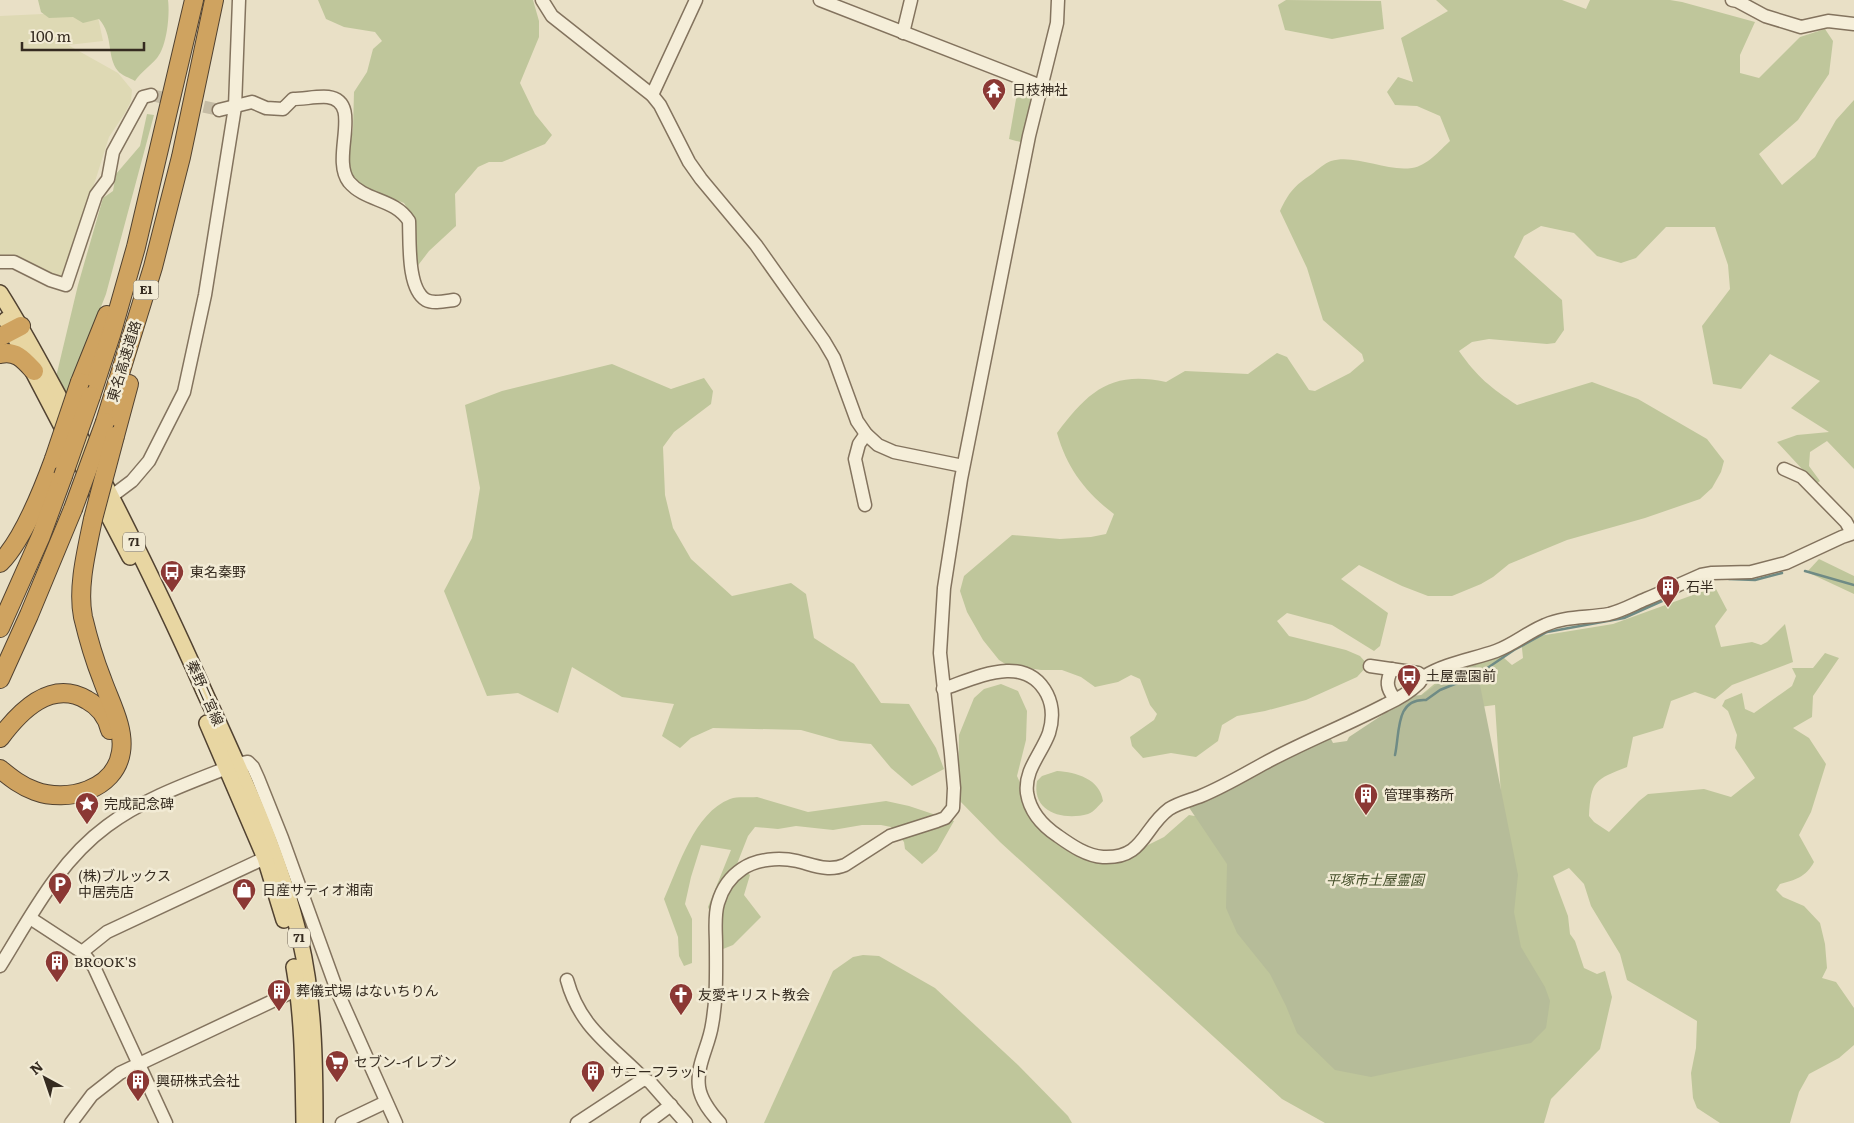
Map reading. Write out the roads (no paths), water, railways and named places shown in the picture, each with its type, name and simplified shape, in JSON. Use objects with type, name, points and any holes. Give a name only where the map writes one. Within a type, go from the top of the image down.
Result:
[{"type":"highway","points":[[0,563],[10,554],[20,535],[44,486],[54,459],[86,389],[99,332],[136,247],[194,0]]},
{"type":"highway","name":"東名高速道路","points":[[0,679],[73,509],[110,429],[181,157],[214,0]]},
{"type":"highway","points":[[0,354],[13,353],[20,357],[34,371]]},
{"type":"highway","name":"東名高速道路","points":[[0,628],[40,536],[63,476],[86,389]]},
{"type":"highway","points":[[0,769],[15,782],[36,792],[53,795],[89,791],[103,783],[116,767],[121,753],[121,740],[117,722],[90,644],[83,615],[82,595],[86,555],[110,429]]},
{"type":"highway","points":[[0,759],[27,779],[38,784],[62,788],[82,784],[90,780],[105,766],[110,756],[111,736],[105,715],[92,702],[74,694],[64,692],[40,699],[24,711],[5,731]]},
{"type":"main road","name":"秦野二宮線","points":[[0,293],[8,334],[34,371],[140,575],[276,858],[285,881],[300,940],[309,989],[313,1026],[314,1123]]},
{"type":"main road","name":"秦野二宮線","points":[[0,308],[8,334],[112,496],[176,628],[232,766],[276,889],[290,943],[298,989],[303,1052],[304,1123]]},
{"type":"street","points":[[112,496],[132,481],[149,462],[184,392],[205,295],[235,107],[239,0]]},
{"type":"street","points":[[542,0],[552,16],[652,95],[660,105],[693,168],[756,245],[824,341],[834,358],[856,421],[866,434],[878,445],[894,452],[964,466]]},
{"type":"street","points":[[652,95],[696,0]]},
{"type":"street","points":[[820,0],[1041,86]]},
{"type":"street","points":[[903,33],[911,0]]},
{"type":"street","points":[[720,1123],[704,1102],[699,1090],[698,1079],[701,1061],[712,1026],[716,989],[716,917],[720,895],[734,876],[754,863],[781,859],[795,860],[829,869],[838,868],[890,836],[923,827],[945,818],[953,808],[954,788],[940,654],[944,588],[964,466],[1041,86],[1057,23],[1058,0]]},
{"type":"street","points":[[1732,0],[1765,16],[1801,27],[1828,21],[1854,24]]},
{"type":"street","points":[[0,262],[14,262],[50,280],[66,285],[96,195],[108,179],[113,152],[144,97],[151,95]]},
{"type":"street","points":[[219,110],[252,102],[266,108],[283,109],[293,99],[328,97],[338,100],[343,107],[346,117],[342,163],[347,180],[360,192],[397,208],[405,216],[408,221],[413,281],[417,290],[427,300],[435,302],[454,300]]},
{"type":"street","points":[[865,505],[855,459],[859,444],[866,434]]},
{"type":"street","points":[[944,689],[992,672],[1008,670],[1028,675],[1041,685],[1050,700],[1052,723],[1047,739],[1032,764],[1029,775],[1027,792],[1030,804],[1041,822],[1059,837],[1089,854],[1103,857],[1115,856],[1133,850],[1143,841],[1161,815],[1172,807],[1230,783],[1293,748],[1340,728],[1395,699],[1418,684],[1424,677],[1442,668],[1499,650],[1545,624],[1564,619],[1609,614],[1701,575],[1751,572],[1786,562],[1853,533],[1846,522],[1802,477],[1784,469]]},
{"type":"street","points":[[1370,666],[1418,673],[1424,677]]},
{"type":"street","points":[[1392,669],[1387,678],[1387,686],[1395,699]]},
{"type":"street","points":[[0,966],[58,876],[84,845],[107,826],[150,801],[232,766],[248,762],[253,767],[258,778],[282,838],[338,993],[396,1123]]},
{"type":"street","points":[[82,952],[108,932],[265,858]]},
{"type":"street","points":[[30,918],[82,952],[94,967],[166,1123]]},
{"type":"street","points":[[567,980],[570,993],[590,1027],[644,1079],[650,1082],[686,1123]]},
{"type":"street","points":[[71,1123],[92,1095],[120,1073],[298,989]]},
{"type":"street","points":[[577,1123],[644,1079]]},
{"type":"street","points":[[342,1123],[386,1102]]},
{"type":"street","points":[[647,1123],[671,1106]]},
{"type":"waterway","points":[[1805,571],[1854,585]]},
{"type":"waterway","points":[[1729,579],[1755,580],[1782,573]]},
{"type":"waterway","points":[[1693,585],[1709,580]]},
{"type":"waterway","points":[[1395,755],[1401,718],[1409,705],[1416,701],[1426,700],[1440,690],[1477,675],[1514,650],[1547,632],[1624,618],[1671,597],[1683,589]]},
{"type":"tunnel","points":[[151,95],[219,110]]},
{"type":"place","name":"日枝神社","points":[[994,111]]},
{"type":"place","name":"東名秦野","points":[[172,593]]},
{"type":"place","name":"石半","points":[[1668,608]]},
{"type":"place","name":"土屋霊園前","points":[[1409,697]]},
{"type":"place","name":"管理事務所","points":[[1366,816]]},
{"type":"place","name":"完成記念碑","points":[[87,825]]},
{"type":"place","name":"(株)ブルックス 中居売店","points":[[60,905]]},
{"type":"place","name":"日産サティオ湘南","points":[[244,911]]},
{"type":"place","name":"BROOK'S","points":[[57,983]]},
{"type":"place","name":"葬儀式場 はないちりん","points":[[279,1012]]},
{"type":"place","name":"友愛キリスト教会","points":[[681,1016]]},
{"type":"place","name":"セブン-イレブン","points":[[337,1083]]},
{"type":"place","name":"サニーフラット","points":[[593,1093]]},
{"type":"place","name":"興研株式会社","points":[[138,1102]]},
{"type":"park label","name":"平塚市土屋霊園","points":[[1375,880]]}]
